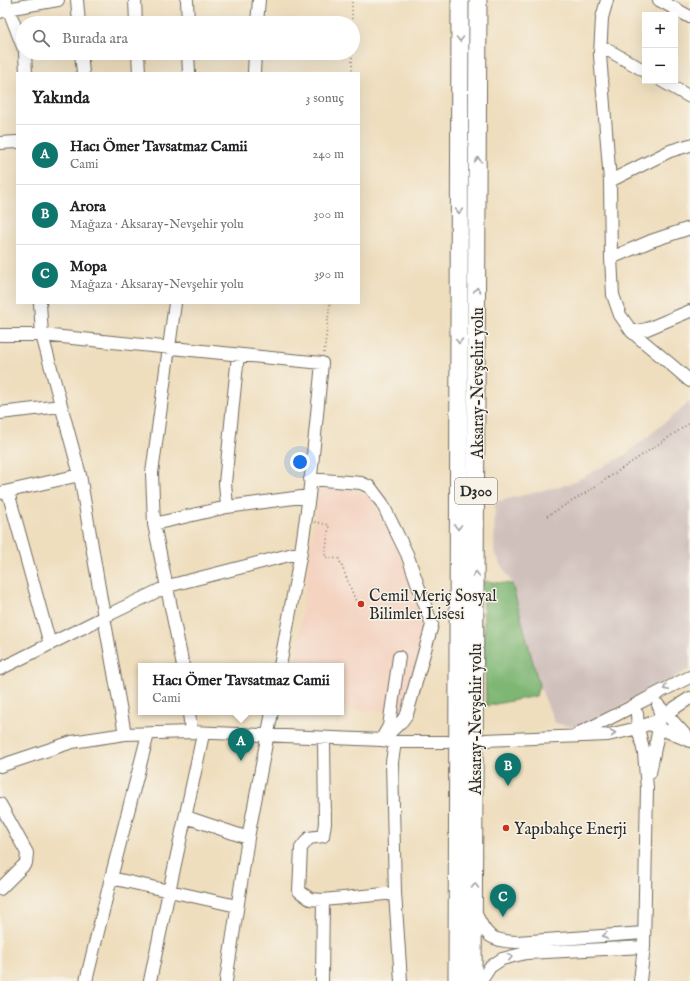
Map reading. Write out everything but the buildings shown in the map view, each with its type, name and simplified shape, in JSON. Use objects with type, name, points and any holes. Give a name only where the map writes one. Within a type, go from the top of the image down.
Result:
[{"type":"highway","name":"Aksaray-Nevşehir yolu","points":[[457,981],[460,0]]},
{"type":"highway","name":"Aksaray-Nevşehir yolu","points":[[473,981],[478,0]]},
{"type":"street","points":[[16,32],[4,7],[58,0]]},
{"type":"street","points":[[77,0],[78,16]]},
{"type":"street","points":[[135,0],[136,16]]},
{"type":"street","points":[[187,0],[188,16]]},
{"type":"street","points":[[258,16],[259,0]]},
{"type":"street","points":[[607,0],[602,18],[600,55],[610,181],[613,295],[620,315],[632,332],[690,381]]},
{"type":"street","points":[[659,0],[690,17]]},
{"type":"street","points":[[601,46],[642,69]]},
{"type":"street","points":[[25,60],[26,72]]},
{"type":"street","points":[[82,60],[83,72]]},
{"type":"street","points":[[138,60],[139,72]]},
{"type":"street","points":[[188,60],[189,72]]},
{"type":"street","points":[[254,72],[255,60]]},
{"type":"street","points":[[667,84],[690,97]]},
{"type":"street","points":[[0,142],[16,142]]},
{"type":"street","points":[[610,181],[670,151],[690,145]]},
{"type":"street","points":[[611,258],[651,241],[690,228]]},
{"type":"street","points":[[40,304],[42,335],[80,475],[125,734]]},
{"type":"street","points":[[176,304],[152,473],[154,524],[168,586],[182,663]]},
{"type":"street","points":[[632,332],[647,329],[690,311]]},
{"type":"street","points":[[0,335],[42,335],[322,363],[309,496],[301,552],[281,663]]},
{"type":"street","points":[[228,507],[225,483],[238,355]]},
{"type":"street","points":[[0,413],[61,406]]},
{"type":"street","points":[[50,644],[4,492],[80,475]]},
{"type":"street","points":[[310,479],[361,483],[370,487],[382,503],[407,554],[432,625],[408,714],[382,740]]},
{"type":"street","points":[[154,524],[228,507],[309,496]]},
{"type":"street","points":[[0,670],[168,586],[301,552]]},
{"type":"street","points":[[382,740],[389,726],[399,657]]},
{"type":"street","points":[[574,736],[690,677]]},
{"type":"street","points":[[486,740],[608,734],[653,719],[690,698]]},
{"type":"street","points":[[644,701],[638,706],[653,719],[690,741]]},
{"type":"street","points":[[150,981],[168,890],[186,817],[197,733],[190,715]]},
{"type":"street","points":[[226,981],[236,906],[271,715]]},
{"type":"street","points":[[640,981],[644,947],[647,788],[653,719]]},
{"type":"street","points":[[647,788],[644,753],[653,719]]},
{"type":"street","points":[[0,766],[72,742],[125,734],[197,733],[382,740],[395,742],[446,742]]},
{"type":"street","points":[[86,981],[148,734]]},
{"type":"street","points":[[324,738],[325,823],[323,836],[309,838],[301,848],[300,890],[310,899],[323,900],[395,893]]},
{"type":"street","points":[[395,742],[392,762],[395,893],[401,981]]},
{"type":"street","points":[[0,806],[27,853],[26,863],[1,885]]},
{"type":"street","points":[[186,817],[248,838]]},
{"type":"street","points":[[111,878],[236,906]]},
{"type":"street","points":[[322,981],[323,900]]},
{"type":"street","points":[[474,911],[480,924],[488,935],[502,941],[517,942],[644,934]]},
{"type":"street","points":[[451,981],[457,932]]},
{"type":"street","points":[[481,981],[490,967],[502,959],[526,953],[644,947]]},
{"type":"path","points":[[352,0],[352,16]]},
{"type":"path","points":[[352,60],[352,72]]},
{"type":"path","points":[[322,363],[330,304]]},
{"type":"path","points":[[547,516],[587,492],[690,423]]},
{"type":"path","points":[[305,520],[329,525],[325,557],[339,559],[357,604]]},
{"type":"shaded area","points":[[690,402],[690,669],[578,728],[555,723],[539,685],[512,584],[494,551],[495,502],[570,484],[625,455]]},
{"type":"shaded area","name":"Cemil Meriç Sosyal Bilimler Lisesi","points":[[319,484],[369,494],[389,532],[411,583],[426,625],[403,713],[344,708],[344,663],[295,663]]},
{"type":"green space","points":[[483,581],[512,584],[539,685],[536,696],[486,706]]},
{"type":"place","name":"Cemil Meriç Sosyal Bilimler Lisesi","points":[[361,604]]},
{"type":"place","name":"Hacı Ömer Tavsatmaz Camii","points":[[241,761]]},
{"type":"place","name":"Arora","points":[[508,786]]},
{"type":"place","name":"Yapıbahçe Enerji","points":[[506,828]]},
{"type":"place","name":"Mopa","points":[[503,917]]}]
